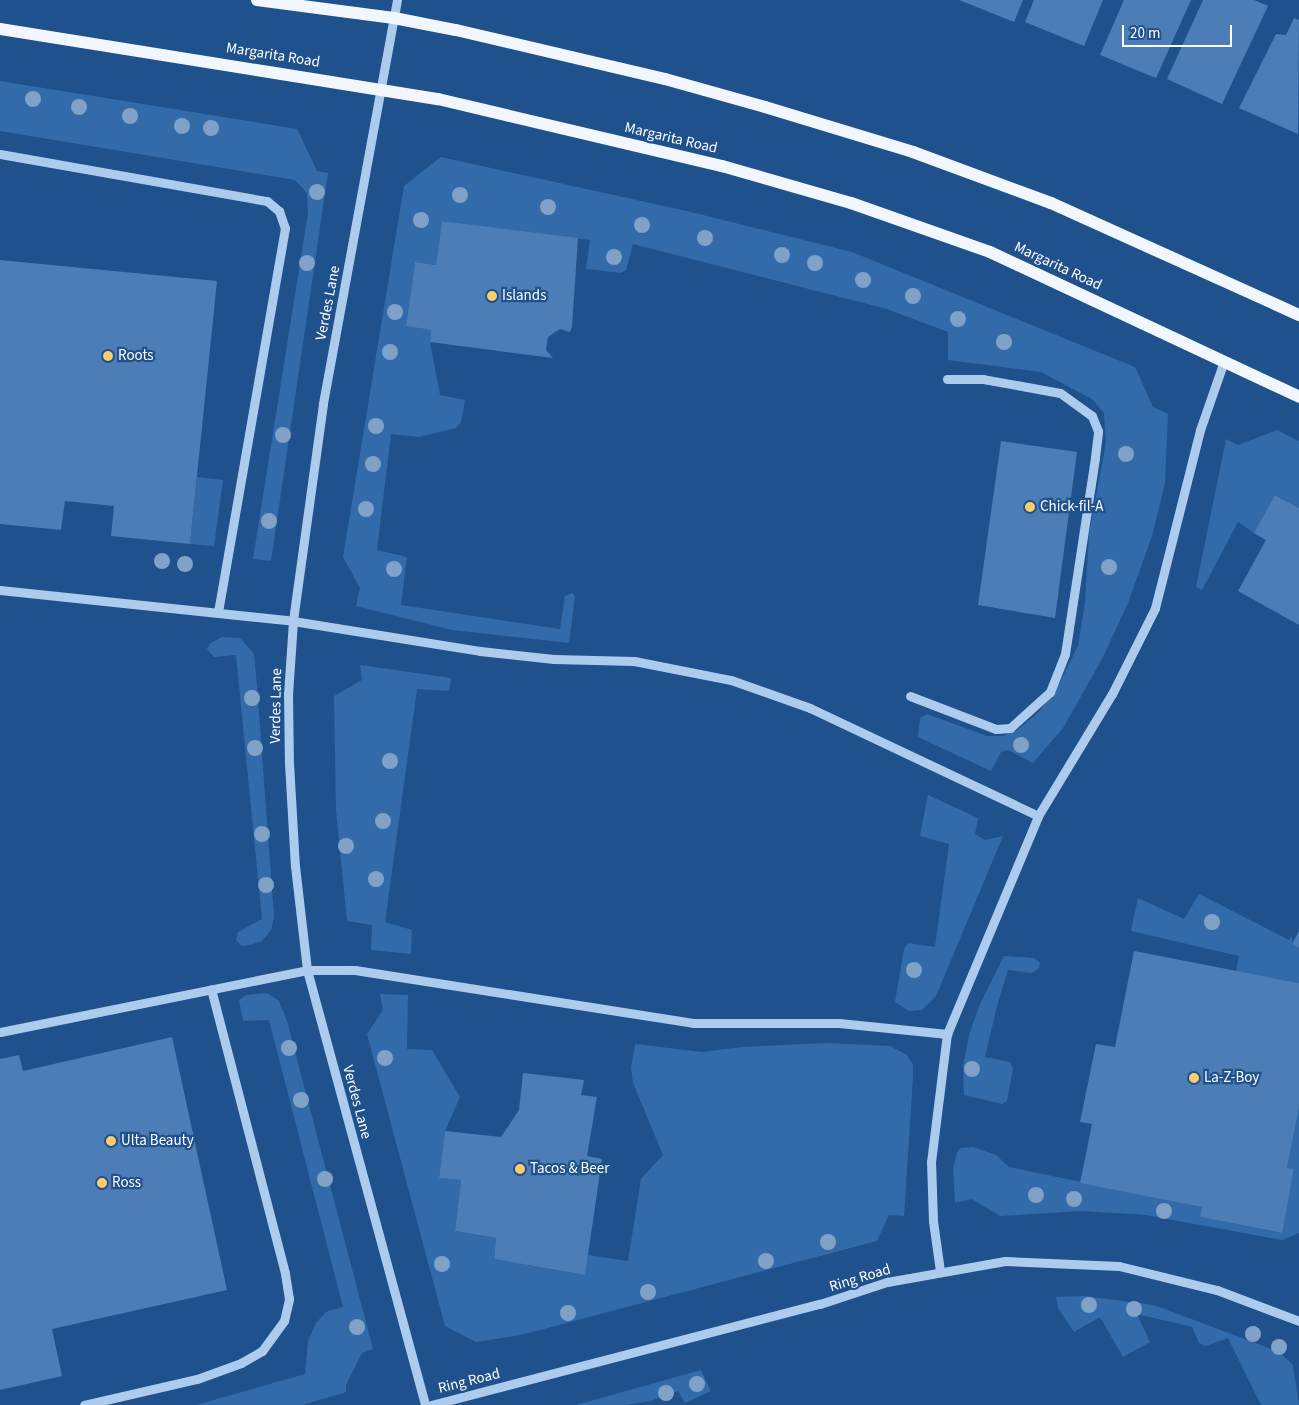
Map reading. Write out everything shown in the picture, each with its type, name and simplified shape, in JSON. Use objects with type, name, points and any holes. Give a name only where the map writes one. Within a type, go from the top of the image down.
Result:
[{"type":"main road","points":[[257,0],[394,18],[665,79],[913,152],[1051,203],[1299,315]]},
{"type":"main road","name":"Margarita Road","points":[[0,28],[438,99],[722,166],[851,203],[990,252],[1224,360],[1299,397]]},
{"type":"street","name":"Verdes Lane","points":[[397,0],[383,90],[323,404],[293,621],[289,763],[295,875],[307,970],[425,1405]]},
{"type":"street","points":[[0,154],[267,201],[279,211],[285,228],[218,612]]},
{"type":"street","points":[[940,1271],[933,1221],[931,1162],[947,1034],[1038,816],[1112,694],[1155,608],[1200,430],[1224,360]]},
{"type":"street","points":[[910,696],[996,729],[1010,728],[1050,692],[1065,654],[1095,457],[1098,431],[1092,416],[1060,393],[983,379],[947,379]]},
{"type":"street","points":[[0,590],[293,621],[480,651],[554,659],[634,661],[732,680],[810,708],[1038,816]]},
{"type":"street","points":[[0,1032],[307,970],[373,972],[693,1023],[840,1023],[947,1034]]},
{"type":"street","points":[[84,1405],[197,1379],[241,1363],[262,1351],[284,1321],[289,1299],[284,1273],[211,989]]},
{"type":"street","name":"Ring Road","points":[[432,1405],[940,1271],[1005,1261],[1119,1266],[1217,1290],[1299,1321]]},
{"type":"shaded area","points":[[0,81],[297,129],[317,171],[328,173],[271,561],[253,559],[308,213],[307,193],[295,180],[0,131]]},
{"type":"shaded area","points":[[441,157],[691,212],[852,252],[1135,367],[1153,407],[1168,414],[1165,483],[1152,536],[1128,603],[1102,659],[1063,728],[1033,763],[1008,750],[1001,752],[991,771],[918,737],[920,718],[927,714],[987,736],[1003,736],[1019,729],[1040,711],[1059,684],[1078,646],[1085,603],[1089,535],[1106,442],[1104,413],[1092,399],[1041,372],[948,360],[948,332],[887,309],[633,244],[626,270],[621,273],[586,269],[590,240],[442,221],[436,265],[415,262],[406,326],[431,330],[430,342],[440,395],[465,400],[461,422],[456,428],[419,437],[391,434],[377,550],[407,557],[401,605],[560,629],[565,596],[572,593],[575,596],[569,643],[452,630],[356,606],[360,588],[343,557],[404,186]]},
{"type":"shaded area","points":[[1277,430],[1299,441],[1299,508],[1276,495],[1254,533],[1238,522],[1202,590],[1196,587],[1226,439],[1238,445]]},
{"type":"shaded area","points":[[197,477],[223,480],[214,546],[190,544]]},
{"type":"shaded area","points":[[222,637],[240,638],[254,654],[274,917],[271,930],[262,941],[242,946],[236,940],[238,932],[262,919],[236,655],[214,657],[207,649],[211,643]]},
{"type":"shaded area","points":[[360,665],[451,678],[449,691],[417,689],[385,922],[412,930],[411,954],[371,950],[372,925],[347,921],[336,810],[334,696],[362,680]]},
{"type":"shaded area","points":[[928,795],[978,818],[975,834],[985,840],[1003,836],[936,996],[922,1010],[909,1011],[895,1002],[904,949],[908,943],[935,947],[949,844],[920,836]]},
{"type":"shaded area","points":[[1199,894],[1289,940],[1292,935],[1292,943],[1299,948],[1299,983],[1236,971],[1239,956],[1131,931],[1138,898],[1184,919]]},
{"type":"shaded area","points":[[1004,956],[1034,958],[1040,962],[1039,968],[1032,973],[1008,970],[997,1006],[985,1057],[1010,1062],[1013,1068],[1007,1101],[1002,1104],[964,1095],[963,1067],[969,1035],[980,1004]]},
{"type":"shaded area","points":[[267,993],[279,1001],[287,1021],[373,1349],[362,1353],[346,1385],[346,1392],[303,1405],[196,1405],[305,1374],[308,1341],[316,1323],[326,1312],[343,1307],[269,1020],[243,1021],[239,1000],[246,995]]},
{"type":"shaded area","points":[[380,994],[408,995],[407,1049],[432,1050],[460,1097],[445,1131],[439,1178],[461,1180],[455,1231],[496,1238],[494,1259],[585,1275],[588,1255],[628,1261],[641,1179],[663,1155],[633,1083],[631,1068],[635,1044],[702,1052],[742,1047],[826,1043],[890,1046],[907,1055],[913,1065],[913,1077],[904,1216],[889,1215],[877,1241],[521,1335],[476,1342],[445,1326],[367,1034],[383,1010]]},
{"type":"shaded area","points":[[1299,1108],[1299,1233],[1282,1240],[1146,1215],[1081,1211],[1000,1216],[972,1199],[955,1203],[953,1168],[957,1153],[960,1148],[973,1147],[996,1155],[1009,1167],[1202,1207],[1200,1217],[1281,1233],[1294,1170],[1287,1168]]},
{"type":"shaded area","points":[[1084,1296],[1154,1305],[1279,1352],[1293,1365],[1299,1405],[1261,1405],[1228,1338],[1206,1346],[1199,1343],[1192,1327],[1137,1314],[1150,1342],[1123,1357],[1100,1317],[1074,1332],[1058,1308],[1056,1297]]},
{"type":"shaded area","points":[[701,1370],[711,1391],[685,1403],[678,1391],[650,1401],[626,1405],[576,1405]]},
{"type":"building","points":[[959,0],[1023,0],[1014,22]]},
{"type":"building","points":[[1034,0],[1103,0],[1084,46],[1025,22]]},
{"type":"building","points":[[1124,0],[1191,0],[1156,78],[1100,55]]},
{"type":"building","points":[[1203,0],[1254,0],[1268,6],[1222,104],[1167,79]]},
{"type":"building","points":[[1294,18],[1299,20],[1298,134],[1239,108],[1276,34],[1286,35]]},
{"type":"building","name":"Islands","points":[[442,221],[578,238],[572,327],[570,332],[560,329],[548,337],[546,350],[553,358],[430,342],[431,330],[406,326],[415,262],[436,265]]},
{"type":"building","name":"Roots","points":[[0,260],[217,281],[190,544],[111,536],[114,506],[65,501],[61,530],[0,524]]},
{"type":"building","name":"Chick-fil-A","points":[[1001,441],[1077,452],[1055,618],[978,605]]},
{"type":"building","points":[[1275,495],[1299,508],[1299,625],[1238,591],[1266,540],[1254,533]]},
{"type":"building","points":[[1299,931],[1299,948],[1292,944]]},
{"type":"building","name":"La-Z-Boy","points":[[1134,951],[1299,983],[1299,1108],[1287,1168],[1294,1169],[1282,1233],[1200,1217],[1202,1207],[1080,1183],[1092,1124],[1080,1122],[1096,1044],[1115,1047]]},
{"type":"building","name":"Ross","points":[[172,1037],[227,1290],[52,1329],[62,1376],[0,1390],[0,1059],[19,1055],[23,1071]]},
{"type":"building","name":"Tacos & Beer","points":[[523,1073],[584,1080],[581,1095],[597,1097],[587,1156],[602,1159],[585,1275],[494,1259],[496,1238],[455,1231],[461,1180],[439,1178],[445,1131],[501,1137],[519,1110]]},
{"type":"place","name":"Islands","points":[[492,296]]},
{"type":"place","name":"Roots","points":[[108,356]]},
{"type":"place","name":"Chick-fil-A","points":[[1030,507]]},
{"type":"place","name":"La-Z-Boy","points":[[1194,1078]]},
{"type":"place","name":"Ulta Beauty","points":[[111,1141]]},
{"type":"place","name":"Tacos & Beer","points":[[520,1169]]},
{"type":"place","name":"Ross","points":[[102,1183]]}]
